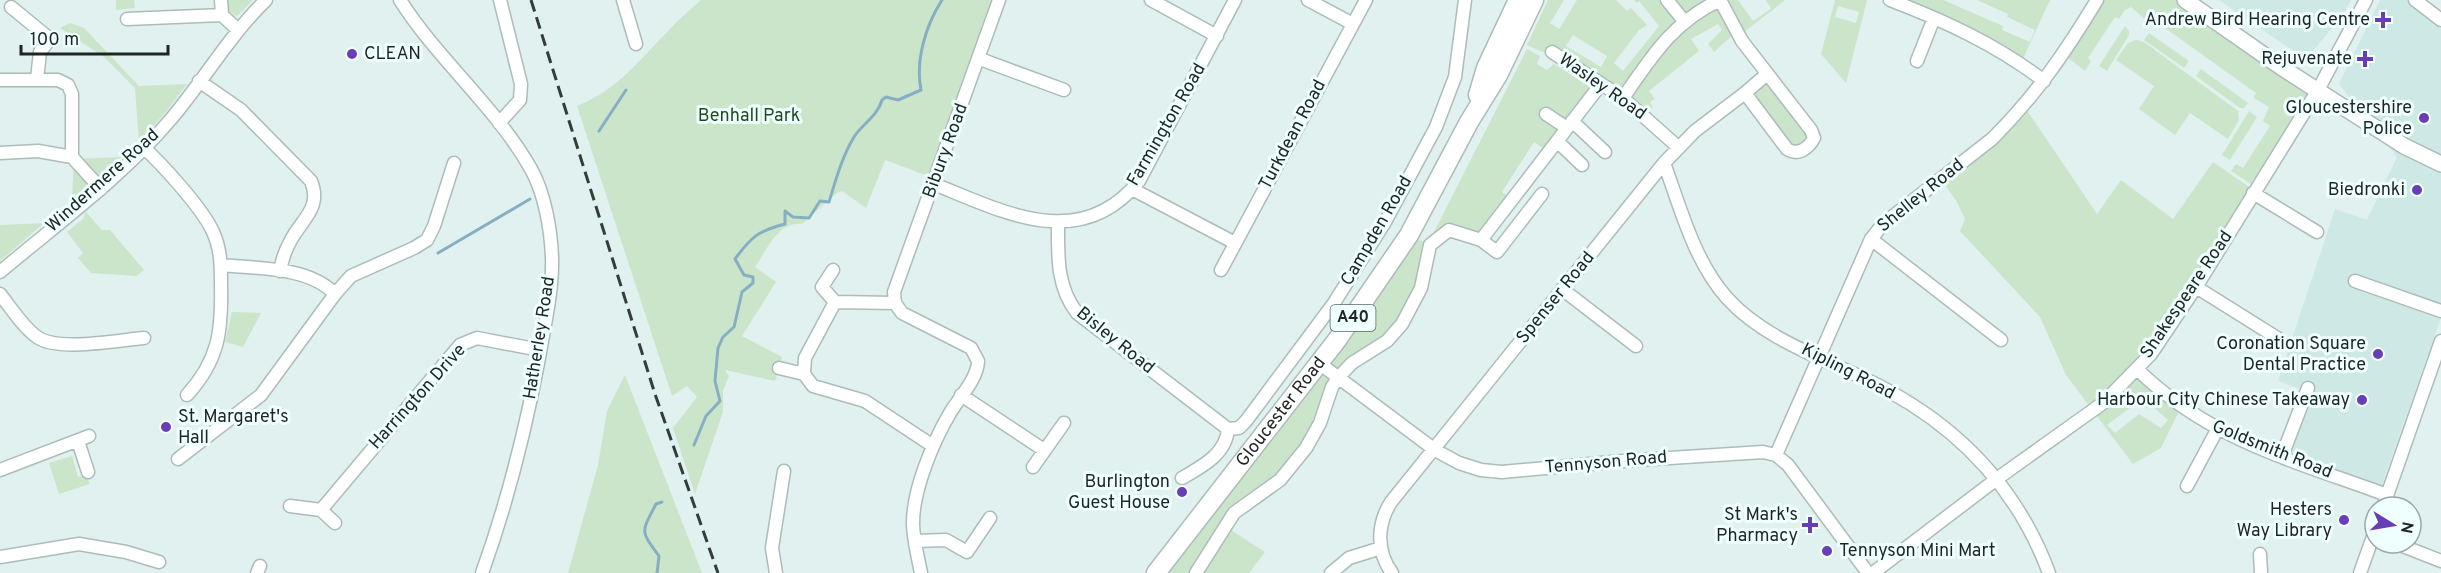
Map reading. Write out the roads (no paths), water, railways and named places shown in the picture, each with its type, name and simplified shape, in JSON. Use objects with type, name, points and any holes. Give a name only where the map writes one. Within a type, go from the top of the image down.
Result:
[{"type":"highway","name":"Gloucester Road","points":[[1156,573],[1353,318],[1409,235],[1469,122],[1486,68],[1521,1]]},
{"type":"main road","points":[[2186,0],[2404,146],[2441,164]]},
{"type":"street","points":[[221,0],[222,15],[238,30]]},
{"type":"street","name":"Windermere Road","points":[[0,272],[101,189],[171,119],[238,30],[266,0]]},
{"type":"street","name":"Hatherley Road","points":[[400,0],[423,33],[517,146],[533,173],[549,230],[552,258],[550,290],[540,350],[507,502],[482,573]]},
{"type":"street","points":[[499,123],[520,100],[521,84],[500,0]]},
{"type":"street","points":[[623,0],[636,44]]},
{"type":"street","name":"Bibury Road","points":[[895,303],[895,288],[980,59],[999,0]]},
{"type":"street","points":[[1150,0],[1217,36]]},
{"type":"street","name":"Farmington Road","points":[[934,184],[1021,218],[1058,222],[1081,218],[1117,202],[1132,189],[1144,172],[1236,0]]},
{"type":"street","points":[[1308,0],[1353,24]]},
{"type":"street","name":"Turkdean Road","points":[[1221,270],[1366,0]]},
{"type":"street","name":"Campden Road","points":[[1228,429],[1239,428],[1246,421],[1334,303],[1385,222],[1436,126],[1450,93],[1459,58],[1465,0]]},
{"type":"street","points":[[1667,0],[1684,21]]},
{"type":"street","points":[[1623,98],[1666,40],[1684,21],[1720,0],[1739,36],[1811,130],[1814,138],[1810,144],[1799,153],[1792,153],[1786,149],[1745,93]]},
{"type":"street","points":[[1890,0],[1994,47],[2044,81]]},
{"type":"street","name":"Shelley Road","points":[[1776,455],[1871,239],[1883,224],[1992,139],[2044,81],[2066,52],[2097,0]]},
{"type":"street","name":"Shakespeare Road","points":[[1873,573],[1998,478],[2103,403],[2151,354],[2196,287],[2318,90],[2366,0]]},
{"type":"street","points":[[2415,0],[2441,20]]},
{"type":"street","points":[[11,8],[50,39],[40,52],[37,79]]},
{"type":"street","points":[[127,19],[222,15]]},
{"type":"street","points":[[1917,61],[1934,18]]},
{"type":"street","name":"Wasley Road","points":[[1552,52],[1623,98],[1678,147]]},
{"type":"street","points":[[980,59],[1065,90]]},
{"type":"street","name":"Spenser Road","points":[[1381,548],[1381,524],[1387,509],[1401,488],[1435,450],[1664,163],[1678,147],[1767,74]]},
{"type":"street","points":[[0,80],[62,81],[70,89],[74,147],[72,157]]},
{"type":"street","points":[[199,81],[241,110],[311,182],[315,193],[314,206],[291,238],[280,271]]},
{"type":"street","points":[[1481,240],[1601,84]]},
{"type":"street","points":[[1546,114],[1569,125],[1605,152]]},
{"type":"street","points":[[1557,141],[1582,165]]},
{"type":"street","points":[[143,147],[204,216],[216,239],[221,266],[222,323],[219,338],[207,369],[187,396]]},
{"type":"street","points":[[0,153],[38,151],[72,157],[101,189]]},
{"type":"street","name":"Kipling Road","points":[[1664,163],[1698,253],[1719,289],[1750,319],[1818,358],[1914,406],[1965,445],[1998,478],[2032,533],[2049,573]]},
{"type":"street","points":[[178,459],[261,395],[335,294],[351,276],[427,240],[434,226],[454,164]]},
{"type":"street","points":[[1132,189],[1235,243]]},
{"type":"street","points":[[2253,193],[2317,232]]},
{"type":"street","points":[[1196,573],[1234,513],[1280,480],[1306,448],[1320,423],[1332,387],[1338,378],[1352,363],[1387,341],[1402,324],[1421,288],[1430,245],[1449,230],[1481,240],[1497,252],[1542,195]]},
{"type":"street","name":"Bisley Road","points":[[1058,222],[1060,278],[1068,299],[1077,313],[1228,429]]},
{"type":"street","points":[[1409,235],[1430,245]]},
{"type":"street","points":[[1871,239],[2001,340]]},
{"type":"street","points":[[221,266],[298,274],[327,286],[335,294]]},
{"type":"street","points":[[833,270],[822,287],[835,302],[895,303],[906,316],[975,352],[978,361],[977,369],[933,446],[915,507],[915,541],[921,573]]},
{"type":"street","points":[[2355,281],[2441,311]]},
{"type":"street","points":[[2196,287],[2279,339]]},
{"type":"street","points":[[1562,289],[1636,346]]},
{"type":"street","points":[[0,294],[33,334],[44,341],[69,344],[144,338]]},
{"type":"street","points":[[804,374],[805,358],[835,302]]},
{"type":"street","name":"Harrington Drive","points":[[321,510],[460,345],[477,338],[540,350]]},
{"type":"street","points":[[2387,495],[2441,341]]},
{"type":"street","name":"Tennyson Road","points":[[1319,363],[1435,450],[1459,463],[1492,472],[1763,452],[1776,455]]},
{"type":"street","points":[[779,368],[804,374],[813,386],[865,401],[933,446]]},
{"type":"street","name":"Goldsmith Road","points":[[2137,369],[2170,399],[2217,430],[2371,495]]},
{"type":"street","points":[[2282,456],[2308,388]]},
{"type":"street","points":[[961,395],[1044,450]]},
{"type":"street","points":[[1033,467],[1064,423]]},
{"type":"street","points":[[1182,478],[1208,462],[1225,445],[1228,429]]},
{"type":"street","points":[[2187,486],[2217,430]]},
{"type":"street","points":[[0,470],[84,438],[88,472]]},
{"type":"street","points":[[1776,455],[1788,465],[1868,573]]},
{"type":"street","points":[[776,573],[772,548],[784,471]]},
{"type":"street","points":[[290,506],[321,510],[335,523]]},
{"type":"street","points":[[915,541],[946,540],[967,552],[990,518]]},
{"type":"street","points":[[0,557],[79,544],[116,550],[159,562]]},
{"type":"street","points":[[1331,573],[1348,558],[1381,548],[1392,573]]},
{"type":"street","points":[[2260,554],[2261,573]]},
{"type":"street","points":[[2423,554],[2441,561]]},
{"type":"street","points":[[2360,573],[2366,555]]},
{"type":"waterway","points":[[694,445],[706,416],[720,401],[715,381],[718,348],[723,337],[734,327],[742,292],[753,283],[753,277],[744,275],[735,259],[756,236],[768,229],[785,224],[785,211],[793,217],[809,218],[820,201],[829,202],[850,145],[858,132],[877,111],[882,100],[886,97],[898,100],[921,90],[920,67],[923,43],[931,20],[942,0]]},
{"type":"waterway","points":[[599,131],[626,90]]},
{"type":"waterway","points":[[438,253],[530,199]]},
{"type":"waterway","points":[[657,573],[659,556],[648,541],[645,526],[656,504],[662,502]]},
{"type":"railway","points":[[531,0],[655,394],[718,573]]},
{"type":"place","name":"Andrew Bird Hearing Centre","points":[[2383,20]]},
{"type":"place","name":"CLEAN","points":[[352,54]]},
{"type":"place","name":"Rejuvenate","points":[[2365,59]]},
{"type":"place","name":"Gloucestershire Police","points":[[2424,118]]},
{"type":"place","name":"Biedronki","points":[[2417,190]]},
{"type":"place","name":"Coronation Square Dental Practice","points":[[2378,354]]},
{"type":"place","name":"Harbour City Chinese Takeaway","points":[[2362,400]]},
{"type":"place","name":"St. Margaret's Hall","points":[[166,427]]},
{"type":"place","name":"Burlington Guest House","points":[[1182,492]]},
{"type":"place","name":"Hesters Way Library","points":[[2344,520]]},
{"type":"place","name":"St Mark's Pharmacy","points":[[1810,525]]},
{"type":"place","name":"Tennyson Mini Mart","points":[[1827,551]]},
{"type":"park label","name":"Benhall Park","points":[[749,116]]}]
